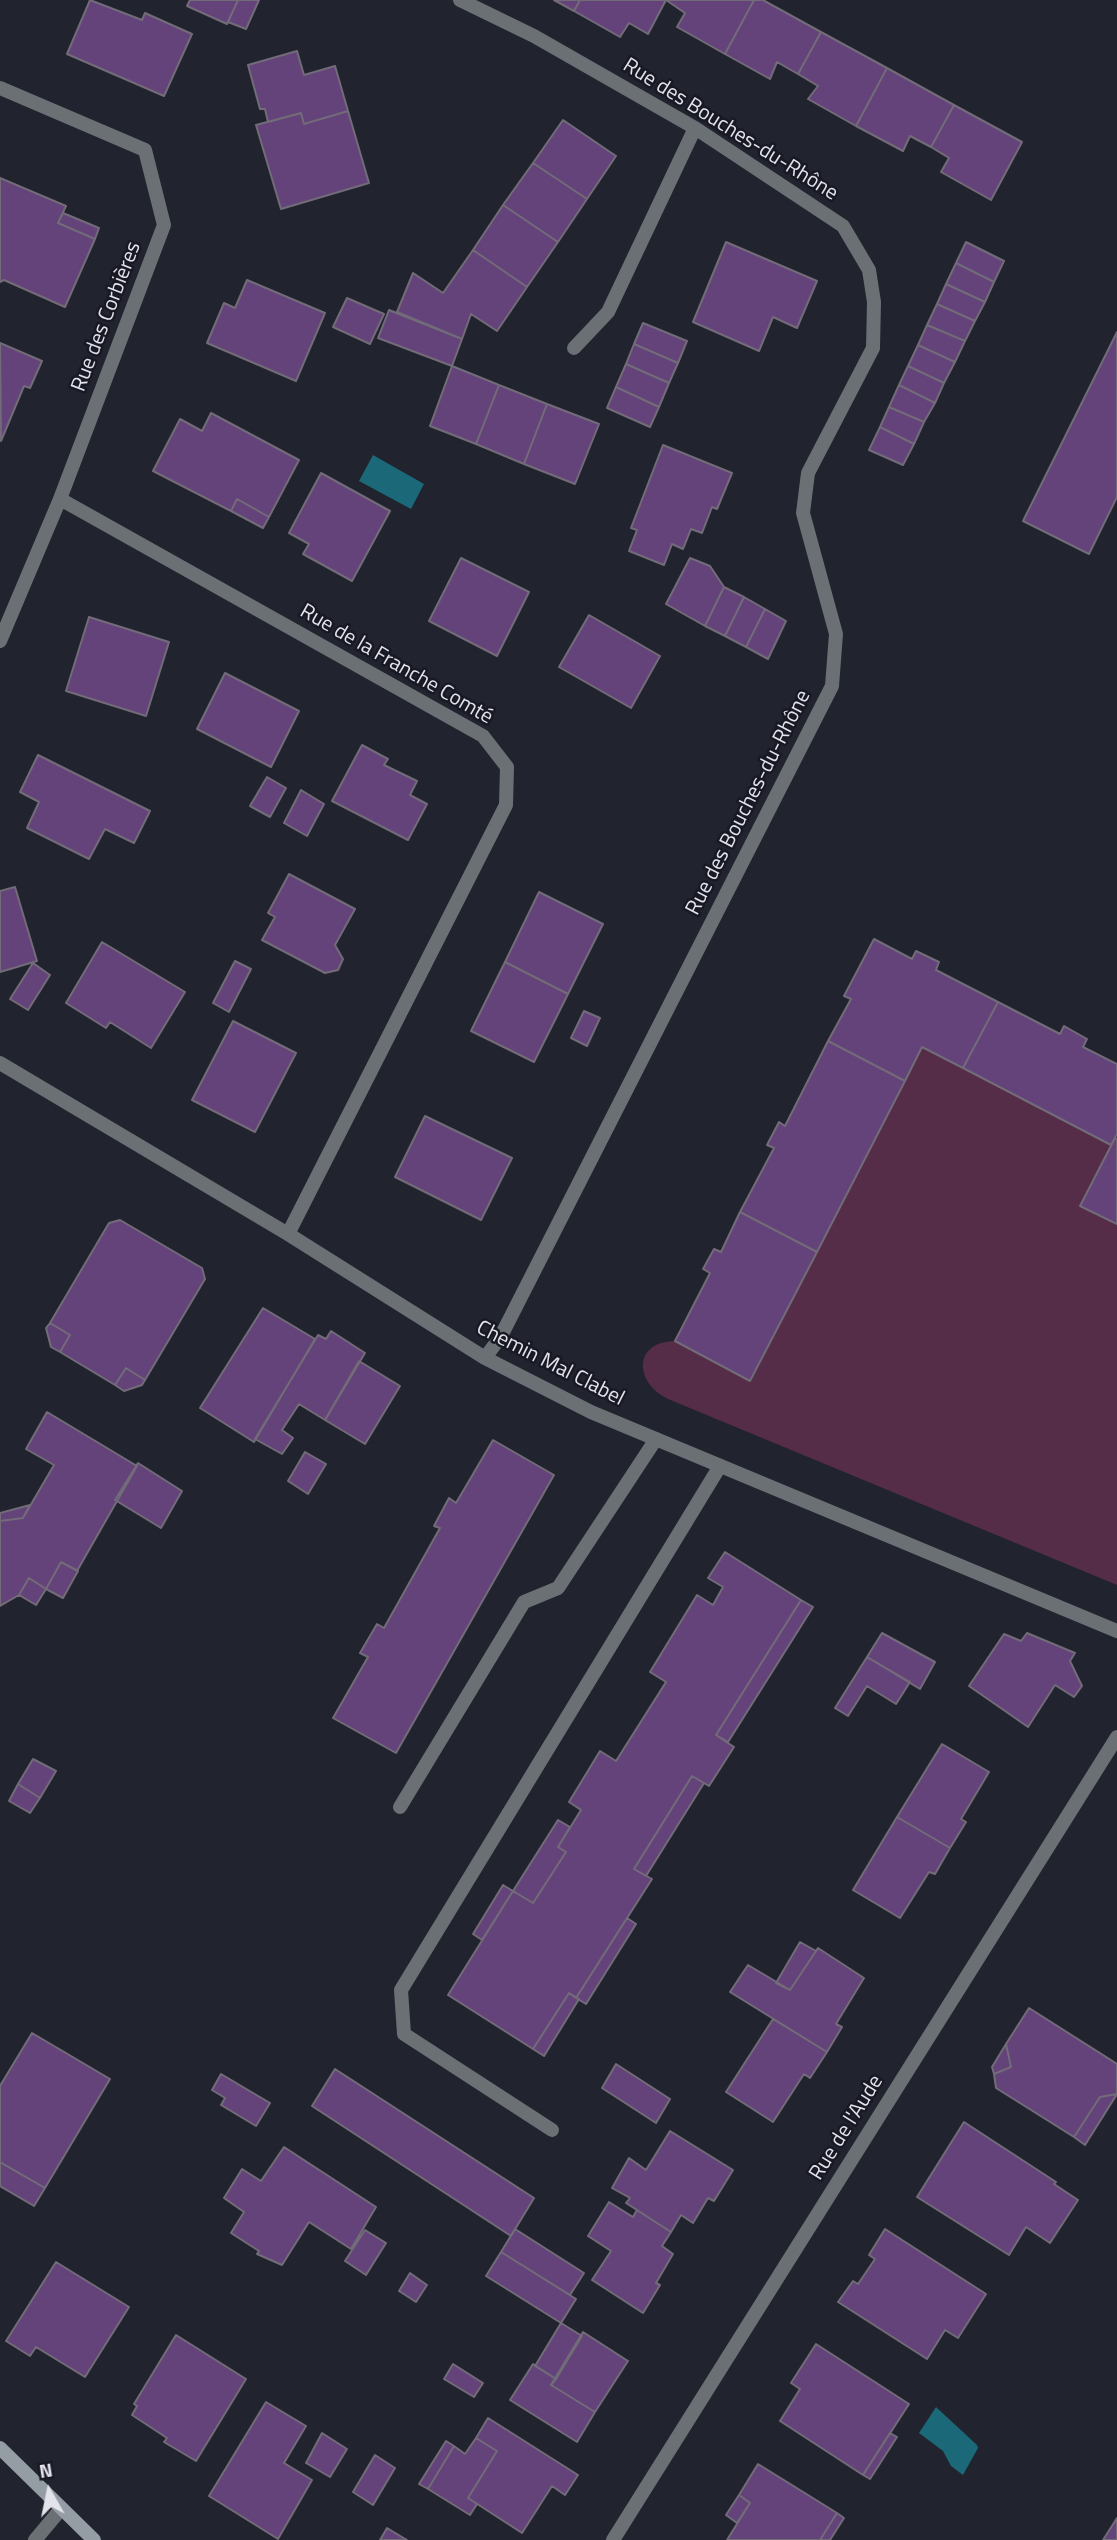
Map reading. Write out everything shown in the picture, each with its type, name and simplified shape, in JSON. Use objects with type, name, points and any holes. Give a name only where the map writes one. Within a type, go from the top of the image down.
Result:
[{"type":"main road","points":[[0,2448],[94,2540]]},
{"type":"street","name":"Rue des Bouches-du-Rhône","points":[[460,0],[534,37],[695,128],[843,226],[869,270],[874,302],[873,348],[807,473],[803,513],[836,634],[832,686],[501,1336],[485,1358]]},
{"type":"street","name":"Rue des Corbières","points":[[0,88],[145,150],[164,225],[60,499],[0,641]]},
{"type":"street","points":[[574,348],[608,312],[695,128]]},
{"type":"street","name":"Rue de la Franche Comté","points":[[60,499],[484,736],[507,767],[506,805],[288,1234]]},
{"type":"street","name":"Chemin Mal Clabel","points":[[0,1063],[288,1234],[485,1358],[591,1412],[1117,1631]]},
{"type":"street","points":[[400,1808],[524,1602],[558,1588],[656,1439]]},
{"type":"street","points":[[552,2130],[404,2034],[401,1990],[720,1466]]},
{"type":"street","name":"Rue de l'Aude","points":[[613,2540],[1117,1738]]},
{"type":"street","points":[[36,2540],[61,2509]]},
{"type":"shaded area","points":[[922,1047],[1111,1145],[1081,1205],[1117,1224],[1117,1585],[668,1399],[657,1392],[644,1373],[645,1355],[651,1348],[675,1341],[751,1381]]},
{"type":"water","points":[[373,455],[424,484],[411,509],[359,481]]},
{"type":"water","points":[[936,2407],[977,2445],[978,2448],[963,2475],[951,2466],[943,2451],[919,2433]]},
{"type":"building","points":[[90,0],[142,20],[145,13],[192,34],[164,96],[67,54]]},
{"type":"building","points":[[190,0],[238,0],[227,24],[187,6]]},
{"type":"building","points":[[238,0],[259,0],[246,29],[228,22]]},
{"type":"building","points":[[554,0],[580,0],[574,11]]},
{"type":"building","points":[[580,0],[666,0],[648,34],[629,23],[620,37],[574,11]]},
{"type":"building","points":[[666,0],[754,0],[725,54],[677,27],[685,13]]},
{"type":"building","points":[[754,0],[763,0],[821,32],[798,74],[777,62],[770,79],[725,54]]},
{"type":"building","points":[[821,32],[887,68],[856,126],[808,99],[818,86],[798,74]]},
{"type":"building","points":[[297,51],[304,75],[335,66],[348,111],[304,124],[301,113],[268,122],[265,109],[260,109],[248,65]]},
{"type":"building","points":[[887,68],[954,105],[931,147],[910,136],[903,151],[856,126]]},
{"type":"building","points":[[954,105],[1022,142],[991,200],[941,172],[949,158],[931,147]]},
{"type":"building","points":[[348,111],[369,183],[281,209],[256,125],[301,113],[304,124]]},
{"type":"building","points":[[563,120],[616,156],[587,199],[533,163]]},
{"type":"building","points":[[533,163],[587,199],[558,242],[503,205]]},
{"type":"building","points":[[0,178],[66,206],[58,223],[95,239],[65,307],[4,280],[0,282]]},
{"type":"building","points":[[503,205],[558,242],[527,287],[473,250]]},
{"type":"building","points":[[63,213],[99,228],[95,239],[58,223]]},
{"type":"building","points":[[726,242],[817,281],[797,328],[773,317],[759,351],[693,322]]},
{"type":"building","points":[[966,242],[1004,261],[994,282],[956,263]]},
{"type":"building","points":[[473,250],[527,287],[497,331],[471,314],[462,339],[397,312],[413,273],[443,293]]},
{"type":"building","points":[[956,263],[994,282],[985,302],[946,284]]},
{"type":"building","points":[[247,280],[325,313],[296,381],[207,343],[224,303],[235,308]]},
{"type":"building","points":[[946,284],[985,302],[975,321],[937,304]]},
{"type":"building","points":[[347,298],[384,314],[370,344],[333,327]]},
{"type":"building","points":[[937,304],[975,321],[965,341],[927,325]]},
{"type":"building","points":[[389,310],[462,339],[452,366],[378,338]]},
{"type":"building","points":[[643,323],[687,341],[678,363],[634,344]]},
{"type":"building","points":[[927,325],[965,341],[955,362],[918,345]]},
{"type":"building","points":[[1117,332],[1117,497],[1089,554],[1023,521]]},
{"type":"building","points":[[0,343],[42,361],[30,388],[24,386],[1,441]]},
{"type":"building","points":[[634,344],[678,363],[669,383],[626,364]]},
{"type":"building","points":[[918,345],[955,362],[944,383],[908,366]]},
{"type":"building","points":[[626,364],[669,383],[659,407],[616,387]]},
{"type":"building","points":[[452,366],[499,385],[476,444],[430,426]]},
{"type":"building","points":[[908,366],[944,383],[935,403],[899,385]]},
{"type":"building","points":[[499,385],[547,404],[524,464],[476,444]]},
{"type":"building","points":[[899,385],[935,403],[924,422],[889,407]]},
{"type":"building","points":[[616,387],[659,407],[650,427],[607,408]]},
{"type":"building","points":[[547,404],[599,424],[575,484],[524,464]]},
{"type":"building","points":[[889,407],[924,422],[914,444],[880,427]]},
{"type":"building","points":[[211,413],[299,460],[269,517],[237,499],[231,511],[153,471],[180,419],[202,431]]},
{"type":"building","points":[[880,427],[914,444],[903,465],[869,450]]},
{"type":"building","points":[[663,445],[732,473],[717,509],[712,507],[702,533],[691,529],[683,549],[672,544],[664,565],[629,551],[637,530],[631,528]]},
{"type":"building","points":[[321,473],[390,511],[352,581],[303,554],[309,544],[289,533]]},
{"type":"building","points":[[237,499],[269,517],[263,528],[231,511]]},
{"type":"building","points":[[461,558],[529,592],[497,656],[429,621]]},
{"type":"building","points":[[690,558],[710,566],[724,587],[705,626],[666,604]]},
{"type":"building","points":[[724,587],[744,597],[725,636],[705,626]]},
{"type":"building","points":[[744,597],[765,609],[746,647],[725,636]]},
{"type":"building","points":[[765,609],[786,621],[768,659],[746,647]]},
{"type":"building","points":[[589,615],[660,656],[631,708],[559,667]]},
{"type":"building","points":[[89,617],[169,642],[146,716],[66,691]]},
{"type":"building","points":[[225,673],[299,711],[271,767],[197,729]]},
{"type":"building","points":[[362,745],[388,759],[384,765],[417,781],[410,795],[427,804],[408,840],[332,801]]},
{"type":"building","points":[[38,755],[150,811],[134,843],[105,829],[89,859],[27,828],[39,802],[20,792]]},
{"type":"building","points":[[267,777],[286,788],[270,817],[250,806]]},
{"type":"building","points":[[301,790],[324,804],[307,836],[284,823]]},
{"type":"building","points":[[289,874],[355,909],[335,945],[343,959],[338,970],[325,973],[262,940],[275,917],[268,913]]},
{"type":"building","points":[[15,887],[37,961],[0,972],[0,891]]},
{"type":"building","points":[[539,892],[603,924],[568,994],[505,962]]},
{"type":"building","points":[[874,939],[912,959],[916,951],[939,962],[936,970],[998,1002],[963,1068],[922,1047],[905,1081],[828,1041],[851,999],[844,996]]},
{"type":"building","points":[[102,942],[185,992],[151,1048],[110,1022],[106,1028],[66,1003]]},
{"type":"building","points":[[235,961],[251,969],[229,1012],[213,1003]]},
{"type":"building","points":[[505,962],[568,994],[534,1062],[471,1031]]},
{"type":"building","points":[[33,963],[50,975],[28,1010],[10,999]]},
{"type":"building","points":[[998,1002],[1060,1034],[1064,1026],[1087,1039],[1083,1047],[1117,1064],[1117,1134],[1111,1145],[963,1068]]},
{"type":"building","points":[[584,1011],[600,1018],[587,1046],[571,1038]]},
{"type":"building","points":[[233,1021],[296,1053],[255,1132],[192,1100]]},
{"type":"building","points":[[828,1041],[905,1081],[817,1252],[740,1212],[774,1148],[767,1145],[779,1122],[785,1126]]},
{"type":"building","points":[[425,1116],[512,1158],[481,1220],[395,1177]]},
{"type":"building","points":[[1115,1138],[1117,1139],[1117,1224],[1080,1206]]},
{"type":"building","points":[[740,1212],[817,1252],[750,1381],[675,1341],[710,1273],[703,1269],[714,1249],[721,1252]]},
{"type":"building","points":[[120,1220],[202,1268],[205,1279],[145,1380],[126,1368],[115,1385],[60,1352],[70,1335],[50,1323],[109,1223]]},
{"type":"building","points":[[263,1308],[315,1339],[254,1442],[200,1408]]},
{"type":"building","points":[[50,1323],[70,1335],[60,1352],[51,1347],[46,1328]]},
{"type":"building","points":[[331,1331],[365,1353],[325,1420],[299,1404],[282,1430],[293,1438],[282,1454],[255,1439],[318,1335],[326,1339]]},
{"type":"building","points":[[359,1361],[400,1386],[365,1444],[325,1420]]},
{"type":"building","points":[[126,1368],[145,1380],[142,1385],[124,1391],[115,1385]]},
{"type":"building","points":[[47,1412],[137,1466],[77,1571],[61,1562],[46,1589],[29,1578],[19,1595],[0,1606],[0,1521],[23,1518],[54,1465],[26,1449]]},
{"type":"building","points":[[493,1440],[554,1475],[396,1753],[333,1718],[368,1657],[360,1653],[377,1624],[384,1628],[440,1528],[434,1526],[449,1498],[456,1503]]},
{"type":"building","points":[[305,1452],[326,1464],[308,1494],[288,1481]]},
{"type":"building","points":[[138,1463],[182,1491],[161,1528],[115,1500]]},
{"type":"building","points":[[30,1505],[23,1518],[0,1521],[0,1513]]},
{"type":"building","points":[[725,1552],[801,1600],[716,1735],[734,1747],[709,1786],[692,1776],[634,1869],[652,1879],[576,1998],[569,1993],[533,2049],[448,1995],[513,1891],[533,1903],[566,1852],[558,1847],[581,1810],[569,1802],[600,1751],[616,1761],[666,1682],[650,1672],[697,1595],[713,1605],[723,1587],[708,1578]]},
{"type":"building","points":[[61,1562],[78,1571],[63,1598],[46,1589]]},
{"type":"building","points":[[29,1578],[46,1589],[36,1605],[19,1595]]},
{"type":"building","points":[[801,1600],[813,1607],[728,1742],[716,1735]]},
{"type":"building","points":[[882,1633],[935,1662],[920,1689],[867,1657]]},
{"type":"building","points":[[1027,1633],[1075,1653],[1070,1661],[1082,1686],[1074,1697],[1055,1685],[1028,1727],[969,1686],[1004,1634],[1021,1641]]},
{"type":"building","points":[[867,1657],[910,1682],[896,1704],[867,1686],[848,1716],[835,1708]]},
{"type":"building","points":[[942,1744],[989,1772],[961,1819],[966,1822],[950,1848],[897,1817]]},
{"type":"building","points":[[33,1759],[56,1771],[40,1798],[18,1784]]},
{"type":"building","points":[[692,1776],[704,1783],[646,1876],[634,1869]]},
{"type":"building","points":[[18,1784],[40,1798],[30,1813],[9,1801]]},
{"type":"building","points":[[897,1817],[950,1848],[935,1874],[929,1872],[900,1918],[853,1890]]},
{"type":"building","points":[[558,1820],[570,1827],[558,1847],[566,1852],[533,1903],[513,1891]]},
{"type":"building","points":[[503,1885],[513,1891],[482,1940],[473,1934]]},
{"type":"building","points":[[627,1918],[636,1924],[586,2004],[576,1998]]},
{"type":"building","points":[[800,1942],[816,1951],[790,1990],[776,1983]]},
{"type":"building","points":[[818,1948],[864,1978],[836,2024],[842,2027],[827,2052],[730,1992],[748,1965],[790,1990]]},
{"type":"building","points":[[569,1993],[579,1999],[544,2056],[533,2049]]},
{"type":"building","points":[[1029,2008],[1117,2064],[1117,2094],[1100,2097],[1074,2137],[996,2088],[994,2074],[1011,2067],[1006,2044]]},
{"type":"building","points":[[773,2019],[827,2052],[810,2078],[804,2074],[773,2122],[726,2092]]},
{"type":"building","points":[[32,2033],[110,2079],[45,2188],[0,2162],[0,2086]]},
{"type":"building","points":[[1006,2044],[1011,2067],[994,2074],[992,2067]]},
{"type":"building","points":[[616,2064],[670,2099],[656,2123],[602,2088]]},
{"type":"building","points":[[335,2069],[534,2198],[511,2236],[312,2106]]},
{"type":"building","points":[[221,2074],[270,2103],[256,2126],[221,2105],[225,2098],[212,2090]]},
{"type":"building","points":[[1117,2094],[1085,2145],[1074,2137],[1100,2097]]},
{"type":"building","points":[[964,2122],[1056,2182],[1054,2184],[1078,2200],[1050,2243],[1026,2227],[1009,2255],[917,2197]]},
{"type":"building","points":[[670,2131],[733,2170],[714,2201],[708,2198],[693,2223],[681,2215],[671,2232],[626,2203],[630,2198],[612,2188],[629,2158],[646,2170]]},
{"type":"building","points":[[284,2147],[376,2207],[351,2249],[309,2222],[282,2265],[257,2254],[259,2251],[231,2233],[244,2212],[224,2198],[242,2169],[261,2181]]},
{"type":"building","points":[[0,2162],[45,2188],[34,2206],[0,2186]]},
{"type":"building","points":[[609,2202],[633,2217],[637,2210],[671,2232],[662,2246],[673,2254],[656,2283],[660,2285],[643,2313],[592,2280],[611,2251],[588,2236]]},
{"type":"building","points":[[515,2229],[584,2273],[570,2295],[501,2252]]},
{"type":"building","points":[[885,2229],[986,2294],[958,2338],[945,2330],[927,2359],[838,2302],[853,2281],[858,2284],[875,2259],[869,2255]]},
{"type":"building","points":[[365,2230],[386,2243],[366,2275],[345,2261]]},
{"type":"building","points":[[501,2252],[576,2299],[561,2323],[486,2276]]},
{"type":"building","points":[[56,2262],[129,2307],[85,2377],[36,2347],[30,2356],[6,2341]]},
{"type":"building","points":[[410,2273],[427,2285],[416,2302],[399,2291]]},
{"type":"building","points":[[561,2323],[582,2336],[556,2379],[535,2366]]},
{"type":"building","points":[[583,2332],[628,2361],[595,2412],[551,2385]]},
{"type":"building","points":[[176,2335],[246,2379],[196,2461],[164,2442],[167,2438],[132,2415],[137,2406],[134,2404]]},
{"type":"building","points":[[816,2344],[909,2404],[863,2475],[780,2421],[800,2389],[791,2383]]},
{"type":"building","points":[[453,2364],[483,2383],[474,2397],[444,2379]]},
{"type":"building","points":[[533,2364],[556,2379],[551,2385],[595,2412],[577,2442],[510,2400]]},
{"type":"building","points":[[266,2402],[306,2426],[284,2463],[312,2480],[278,2539],[209,2496]]},
{"type":"building","points":[[488,2418],[578,2475],[565,2495],[552,2486],[522,2533],[468,2498],[497,2451],[476,2438]]},
{"type":"building","points":[[322,2433],[347,2449],[330,2477],[306,2463]]},
{"type":"building","points":[[890,2433],[897,2437],[870,2479],[863,2475]]},
{"type":"building","points":[[476,2438],[497,2451],[468,2498],[477,2504],[470,2515],[428,2489],[454,2446],[465,2454]]},
{"type":"building","points":[[446,2441],[454,2446],[428,2489],[419,2484]]},
{"type":"building","points":[[375,2455],[395,2468],[373,2505],[353,2492]]},
{"type":"building","points":[[758,2464],[837,2513],[820,2540],[727,2540],[750,2503],[739,2495]]},
{"type":"building","points":[[739,2495],[750,2503],[737,2523],[726,2515]]},
{"type":"building","points":[[837,2513],[844,2518],[830,2540],[820,2540]]},
{"type":"building","points":[[1117,2518],[1117,2540],[1103,2540]]},
{"type":"building","points":[[387,2528],[407,2540],[380,2540]]}]
